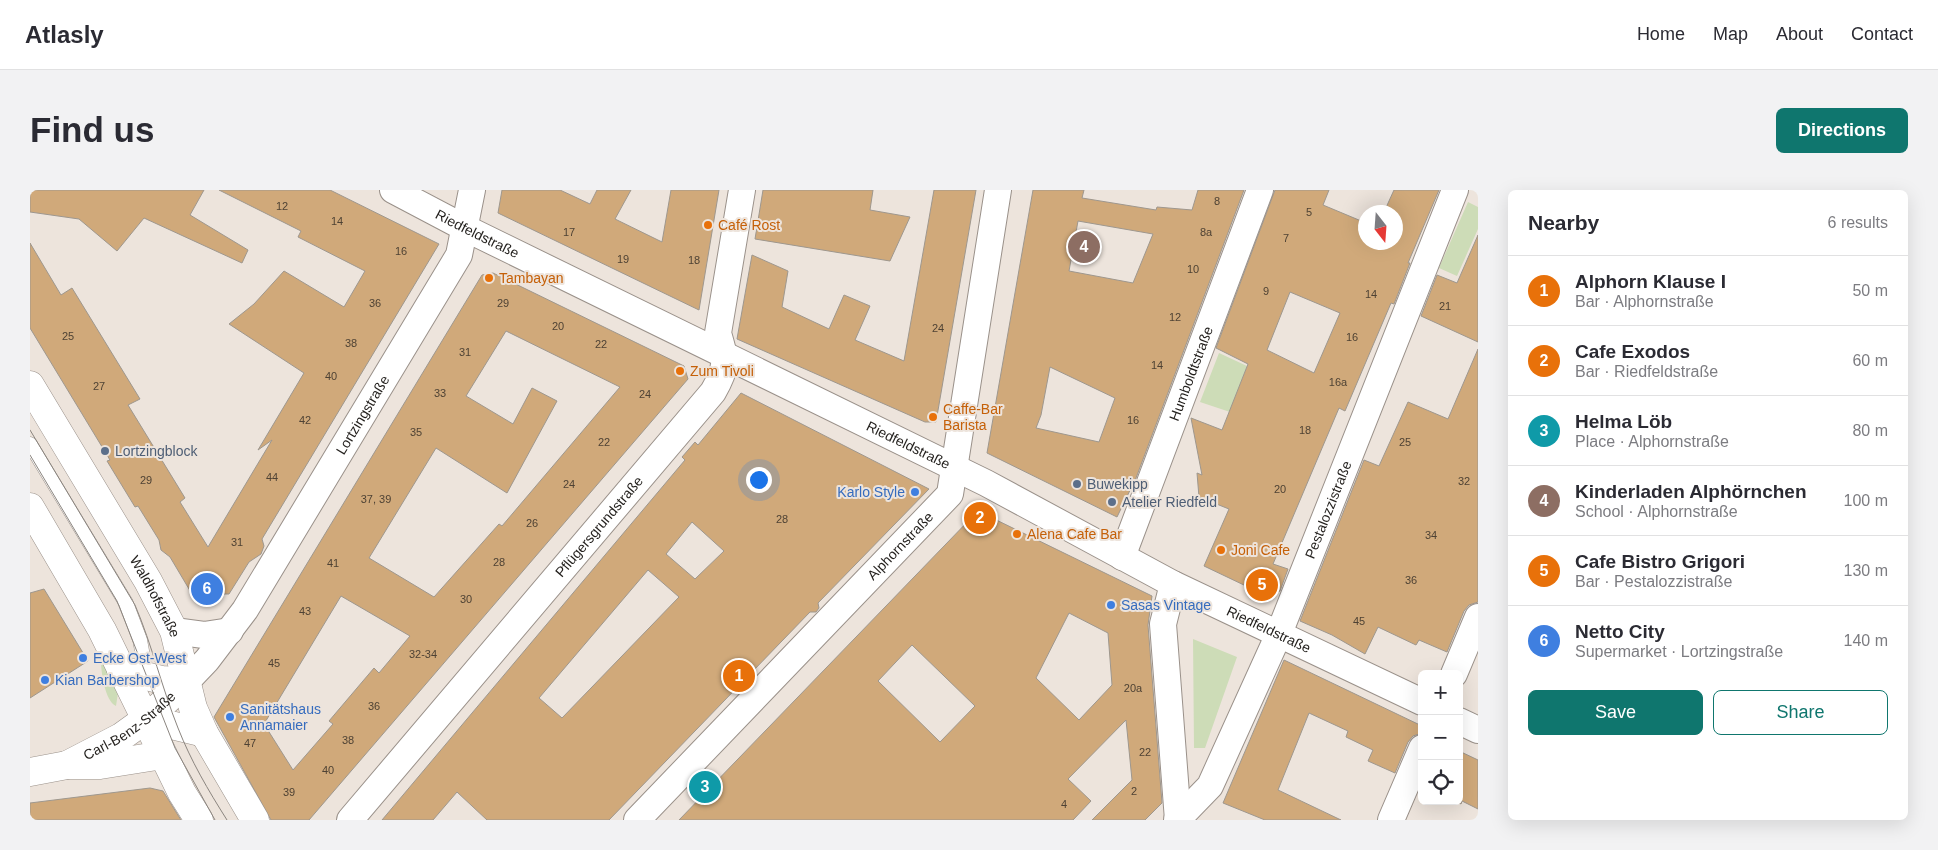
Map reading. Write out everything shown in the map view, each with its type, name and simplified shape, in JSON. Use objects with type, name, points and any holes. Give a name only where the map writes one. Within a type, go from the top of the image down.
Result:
[{"type":"street","name":"Riedfeldstraße","points":[[393,190],[465,228],[724,353],[954,468],[1173,584],[1278,636],[1418,700]]},
{"type":"street","name":"Lortzingstraße","points":[[186,682],[207,660],[230,631],[459,255],[472,190]]},
{"type":"street","name":"Pflügersgrundstraße","points":[[350,820],[713,392],[724,373],[724,353],[718,333],[742,190]]},
{"type":"street","name":"Alphornstraße","points":[[637,820],[950,494],[998,190]]},
{"type":"street","name":"Humboldtstraße","points":[[1122,557],[1260,190]]},
{"type":"street","name":"Pestalozzistraße","points":[[1178,819],[1210,786],[1278,636],[1455,190]]},
{"type":"street","name":"Waldhofstraße","points":[[30,385],[148,581],[174,631],[186,682],[204,733],[255,820]]},
{"type":"street","points":[[30,507],[102,630],[134,673],[146,719],[199,820]]},
{"type":"street","points":[[1173,584],[1163,624],[1178,819]]},
{"type":"street","points":[[1456,670],[1478,617]]},
{"type":"street","points":[[174,631],[204,635],[230,631]]},
{"type":"street","points":[[134,673],[162,680],[186,682]]},
{"type":"street","name":"Carl-Benz-Straße","points":[[67,765],[121,737],[146,719],[186,682]]},
{"type":"street","points":[[146,719],[204,733]]},
{"type":"street","points":[[1463,723],[1478,730]]},
{"type":"street","name":"Carl-Benz-Straße","points":[[30,772],[67,765],[100,766],[164,755]]},
{"type":"street","points":[[1391,820],[1418,757]]},
{"type":"lane","points":[[30,444],[126,603],[140,640],[134,673]]},
{"type":"green space","points":[[1468,202],[1478,207],[1478,229],[1457,276],[1439,268]]},
{"type":"green space","points":[[1219,353],[1247,366],[1230,412],[1200,402]]},
{"type":"green space","points":[[1193,639],[1237,657],[1205,748],[1194,748]]},
{"type":"green space","points":[[101,654],[119,686],[116,706],[108,697],[106,691],[102,674]]},
{"type":"building","points":[[30,190],[204,190],[190,215],[248,250],[242,263],[144,218],[117,251],[79,219],[30,212]]},
{"type":"building","points":[[219,190],[330,190],[439,244],[262,539],[264,546],[261,554],[249,562],[229,594],[192,594],[170,557],[161,550],[159,540],[138,506],[135,507],[107,461],[110,460],[30,328],[30,243],[61,295],[72,288],[140,399],[128,405],[185,498],[180,502],[208,547],[272,440],[258,450],[304,373],[229,324],[254,304],[284,271],[344,307],[365,271],[298,237],[301,231]]},
{"type":"building","points":[[502,190],[560,190],[590,204],[597,190],[631,190],[615,219],[662,242],[671,190],[719,190],[699,310],[498,213]]},
{"type":"building","points":[[763,190],[873,190],[870,210],[910,217],[890,261],[755,239]]},
{"type":"building","points":[[934,190],[976,190],[936,422],[925,422],[737,339],[752,255],[788,271],[782,307],[829,329],[844,295],[870,306],[855,340],[904,361]]},
{"type":"building","points":[[1033,190],[1084,190],[1082,198],[1156,210],[1157,207],[1192,210],[1198,190],[1244,190],[1136,478],[1117,517],[987,453]],"holes":[[[1078,221],[1153,234],[1133,283],[1069,271]],[[1050,367],[1115,398],[1099,442],[1036,428],[1041,415]]]},
{"type":"building","points":[[1275,190],[1329,190],[1323,205],[1358,220],[1358,250],[1403,250],[1403,205],[1387,205],[1394,190],[1439,190],[1408,263],[1410,263],[1394,304],[1391,303],[1345,411],[1339,408],[1273,564],[1288,569],[1280,591],[1267,596],[1204,566],[1229,509],[1199,497],[1197,473],[1202,475],[1191,418],[1222,430],[1248,364],[1216,348]],"holes":[[[1290,292],[1340,313],[1314,373],[1267,350]]]},
{"type":"building","points":[[1478,235],[1478,342],[1421,316],[1437,275],[1457,283]]},
{"type":"building","points":[[493,273],[684,366],[688,379],[309,820],[271,820],[214,717],[482,275]],"holes":[[[506,331],[620,387],[502,526],[499,524],[434,597],[369,558],[436,448],[507,493],[557,401],[532,388],[513,424],[466,396]],[[341,596],[410,636],[379,673],[374,668],[329,721],[333,724],[293,770],[264,724]]]},
{"type":"building","points":[[1478,349],[1478,602],[1469,605],[1464,611],[1447,652],[1419,640],[1416,645],[1378,627],[1365,654],[1332,635],[1300,621],[1364,460],[1379,466],[1408,402],[1448,419]]},
{"type":"building","points":[[741,393],[929,489],[818,603],[819,608],[816,612],[810,612],[609,820],[487,820],[457,792],[433,820],[382,820],[685,460],[682,457],[695,442],[698,445]],"holes":[[[692,522],[724,551],[695,579],[666,554]],[[648,570],[679,597],[562,718],[539,698]]]},
{"type":"building","points":[[982,513],[1152,596],[1148,625],[1162,803],[1145,820],[1092,820],[1132,780],[1126,720],[1068,779],[1091,801],[1073,820],[679,820],[975,514]],"holes":[[[1069,613],[1108,633],[1112,685],[1079,720],[1036,678]],[[912,645],[975,706],[940,742],[878,681]]]},
{"type":"building","points":[[44,589],[88,661],[30,698],[30,593]]},
{"type":"building","points":[[1284,660],[1418,724],[1418,734],[1413,736],[1408,742],[1395,773],[1368,761],[1373,750],[1346,737],[1348,731],[1309,713],[1278,790],[1341,820],[1265,820],[1223,803]]},
{"type":"building","points":[[1463,753],[1478,760],[1478,809],[1463,802]]},
{"type":"building","points":[[150,788],[163,791],[181,820],[30,820],[30,803]]},
{"type":"tram line","points":[[30,430],[135,605],[147,635],[172,713],[188,752],[227,820]]},
{"type":"tram line","points":[[30,455],[117,601],[175,748],[215,820]]},
{"type":"place","name":"Café Rost","points":[[708,225]]},
{"type":"place","name":"Kinderladen Alphörnchen","points":[[1084,247]]},
{"type":"place","name":"Tambayan","points":[[489,278]]},
{"type":"place","name":"Zum Tivoli","points":[[680,371]]},
{"type":"place","name":"Caffe-Bar Barista","points":[[933,417]]},
{"type":"place","name":"Lortzingblock","points":[[105,451]]},
{"type":"place","name":"Buwekipp","points":[[1077,484]]},
{"type":"place","name":"Karlo Style","points":[[915,492]]},
{"type":"place","name":"Atelier Riedfeld","points":[[1112,502]]},
{"type":"place","name":"Cafe Exodos","points":[[980,518]]},
{"type":"place","name":"Alena Cafe Bar","points":[[1017,534]]},
{"type":"place","name":"Joni Cafe","points":[[1221,550]]},
{"type":"place","name":"Cafe Bistro Grigori","points":[[1262,585]]},
{"type":"place","name":"Netto City","points":[[207,589]]},
{"type":"place","name":"Sasas Vintage","points":[[1111,605]]},
{"type":"place","name":"Ecke Ost-West","points":[[83,658]]},
{"type":"place","name":"Alphorn Klause I","points":[[739,676]]},
{"type":"place","name":"Kian Barbershop","points":[[45,680]]},
{"type":"place","name":"Sanitätshaus Annamaier","points":[[230,717]]},
{"type":"place","name":"Helma Löb","points":[[705,787]]}]
